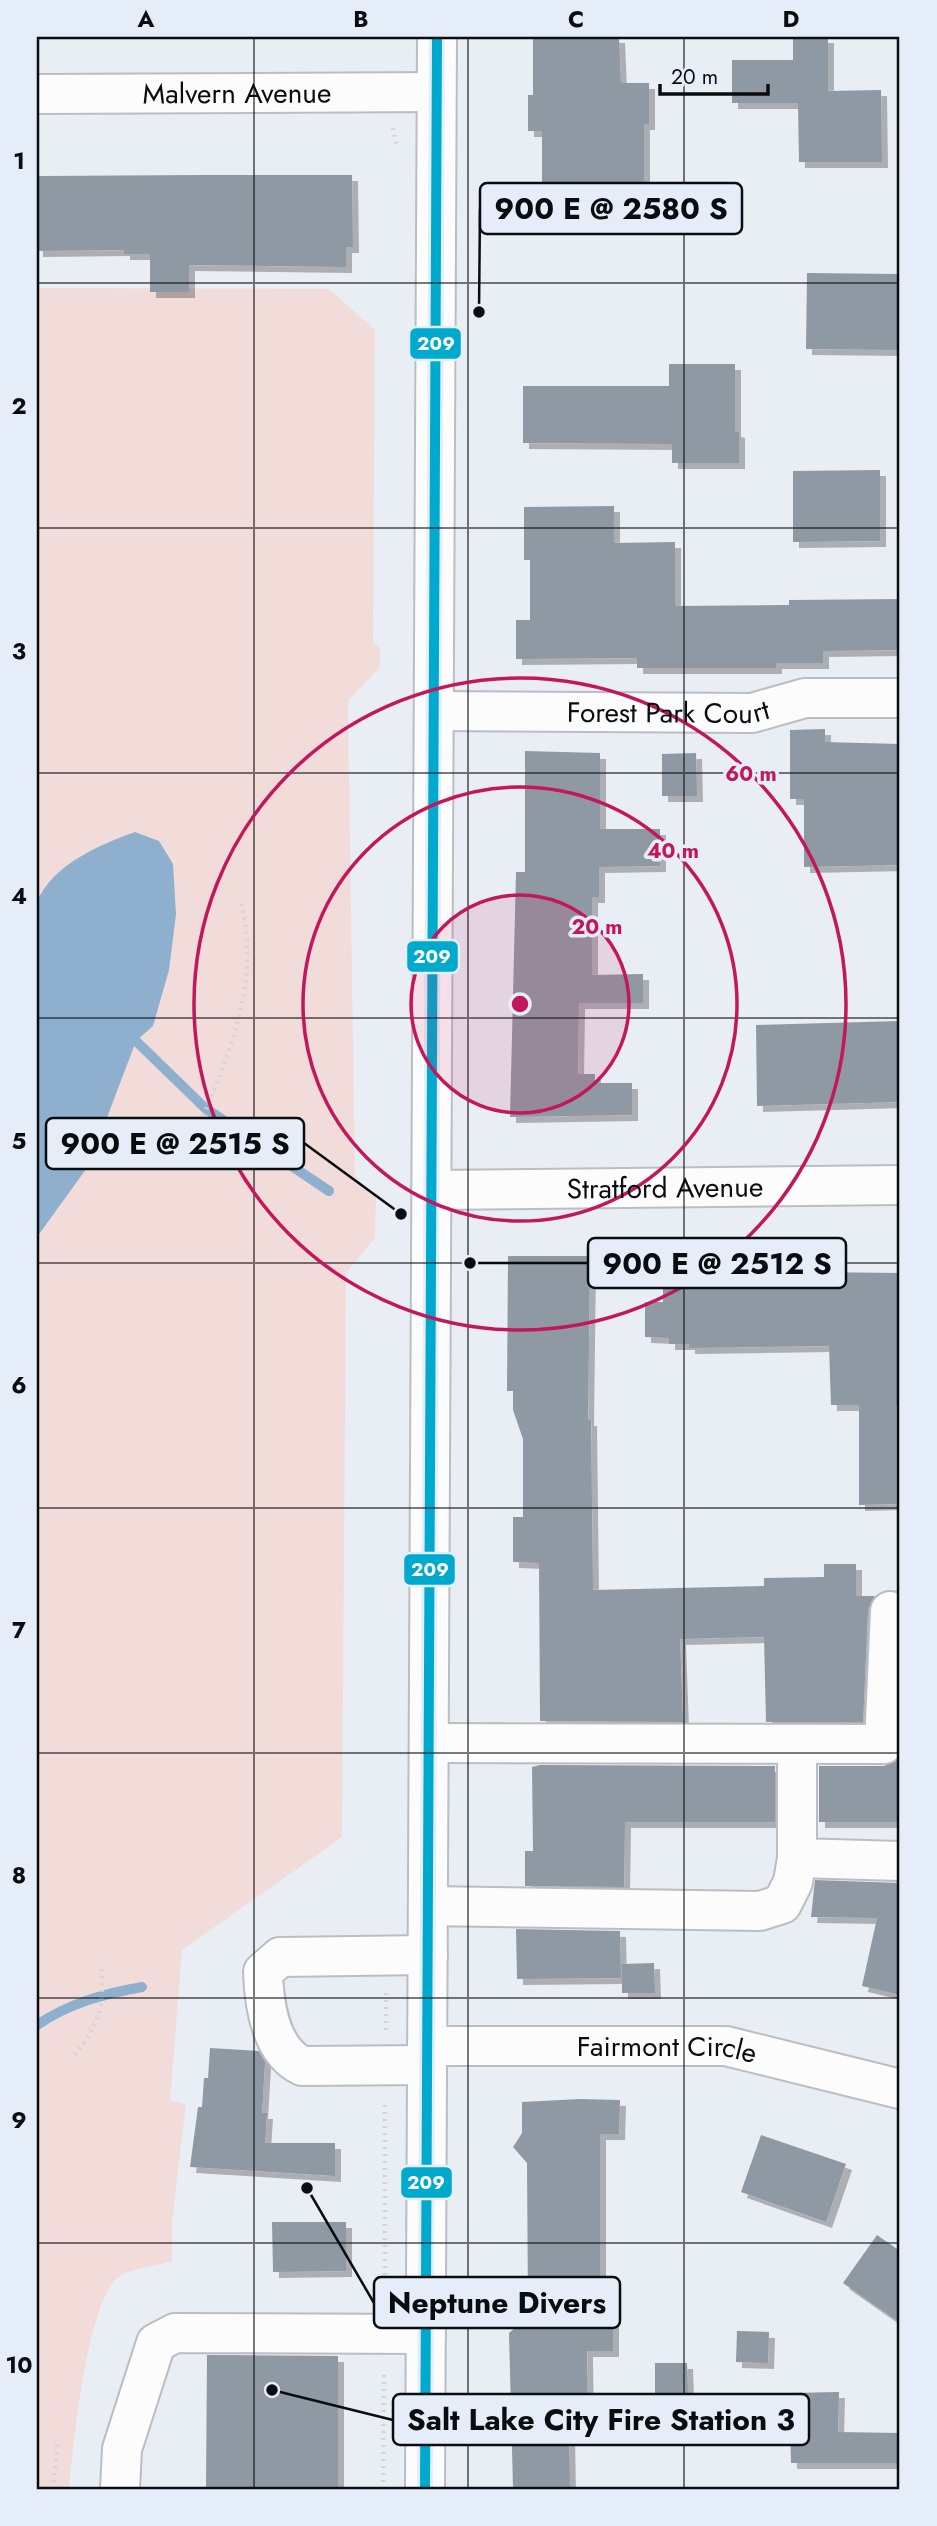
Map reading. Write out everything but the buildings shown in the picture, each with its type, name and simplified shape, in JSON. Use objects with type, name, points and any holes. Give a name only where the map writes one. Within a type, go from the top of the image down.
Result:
[{"type":"street","points":[[425,2489],[437,37]]},
{"type":"street","name":"Malvern Avenue","points":[[37,94],[436,92]]},
{"type":"street","name":"Forest Park Court","points":[[434,711],[752,713],[805,698],[900,698]]},
{"type":"street","name":"Stratford Avenue","points":[[431,1190],[900,1185]]},
{"type":"street","points":[[429,1743],[797,1746],[884,1744],[890,1611]]},
{"type":"street","points":[[428,1906],[760,1911],[782,1903],[793,1882],[797,1858],[797,1746]]},
{"type":"street","points":[[797,1858],[900,1860]]},
{"type":"street","name":"Fairmont Circle","points":[[428,1955],[279,1956],[263,1972],[264,2009],[289,2060],[302,2066],[427,2056],[726,2046],[900,2088]]},
{"type":"street","points":[[120,2489],[122,2449],[156,2343],[175,2333],[426,2334]]},
{"type":"path","points":[[185,1161],[226,1059],[244,991],[247,944],[241,900]]},
{"type":"path","points":[[75,2055],[97,2024],[103,1994],[101,1964]]},
{"type":"path","points":[[53,2489],[58,2440]]},
{"type":"shaded area","points":[[37,288],[329,289],[375,330],[373,642],[380,648],[380,667],[348,701],[355,1176],[376,1196],[375,1238],[346,1273],[342,1837],[182,1950],[170,2100],[186,2104],[172,2222],[172,2261],[125,2273],[108,2290],[90,2342],[69,2489],[37,2489]]},
{"type":"water","points":[[135,832],[159,841],[173,864],[176,914],[169,970],[153,1026],[136,1041],[89,1165],[37,1237],[37,902],[44,889],[65,867],[92,850]]},
{"type":"waterway","points":[[136,1041],[205,1108],[329,1191]]},
{"type":"waterway","points":[[37,2025],[87,2000],[142,1987]]},
{"type":"transit line","name":"209","points":[[425,2489],[437,37]]},
{"type":"place","name":"900 E @ 2580 S","points":[[479,312]]},
{"type":"place","name":"900 E @ 2515 S","points":[[401,1214]]},
{"type":"place","name":"900 E @ 2512 S","points":[[470,1263]]},
{"type":"place","name":"Neptune Divers","points":[[307,2188]]},
{"type":"place","name":"Salt Lake City Fire Station 3","points":[[272,2390]]}]
